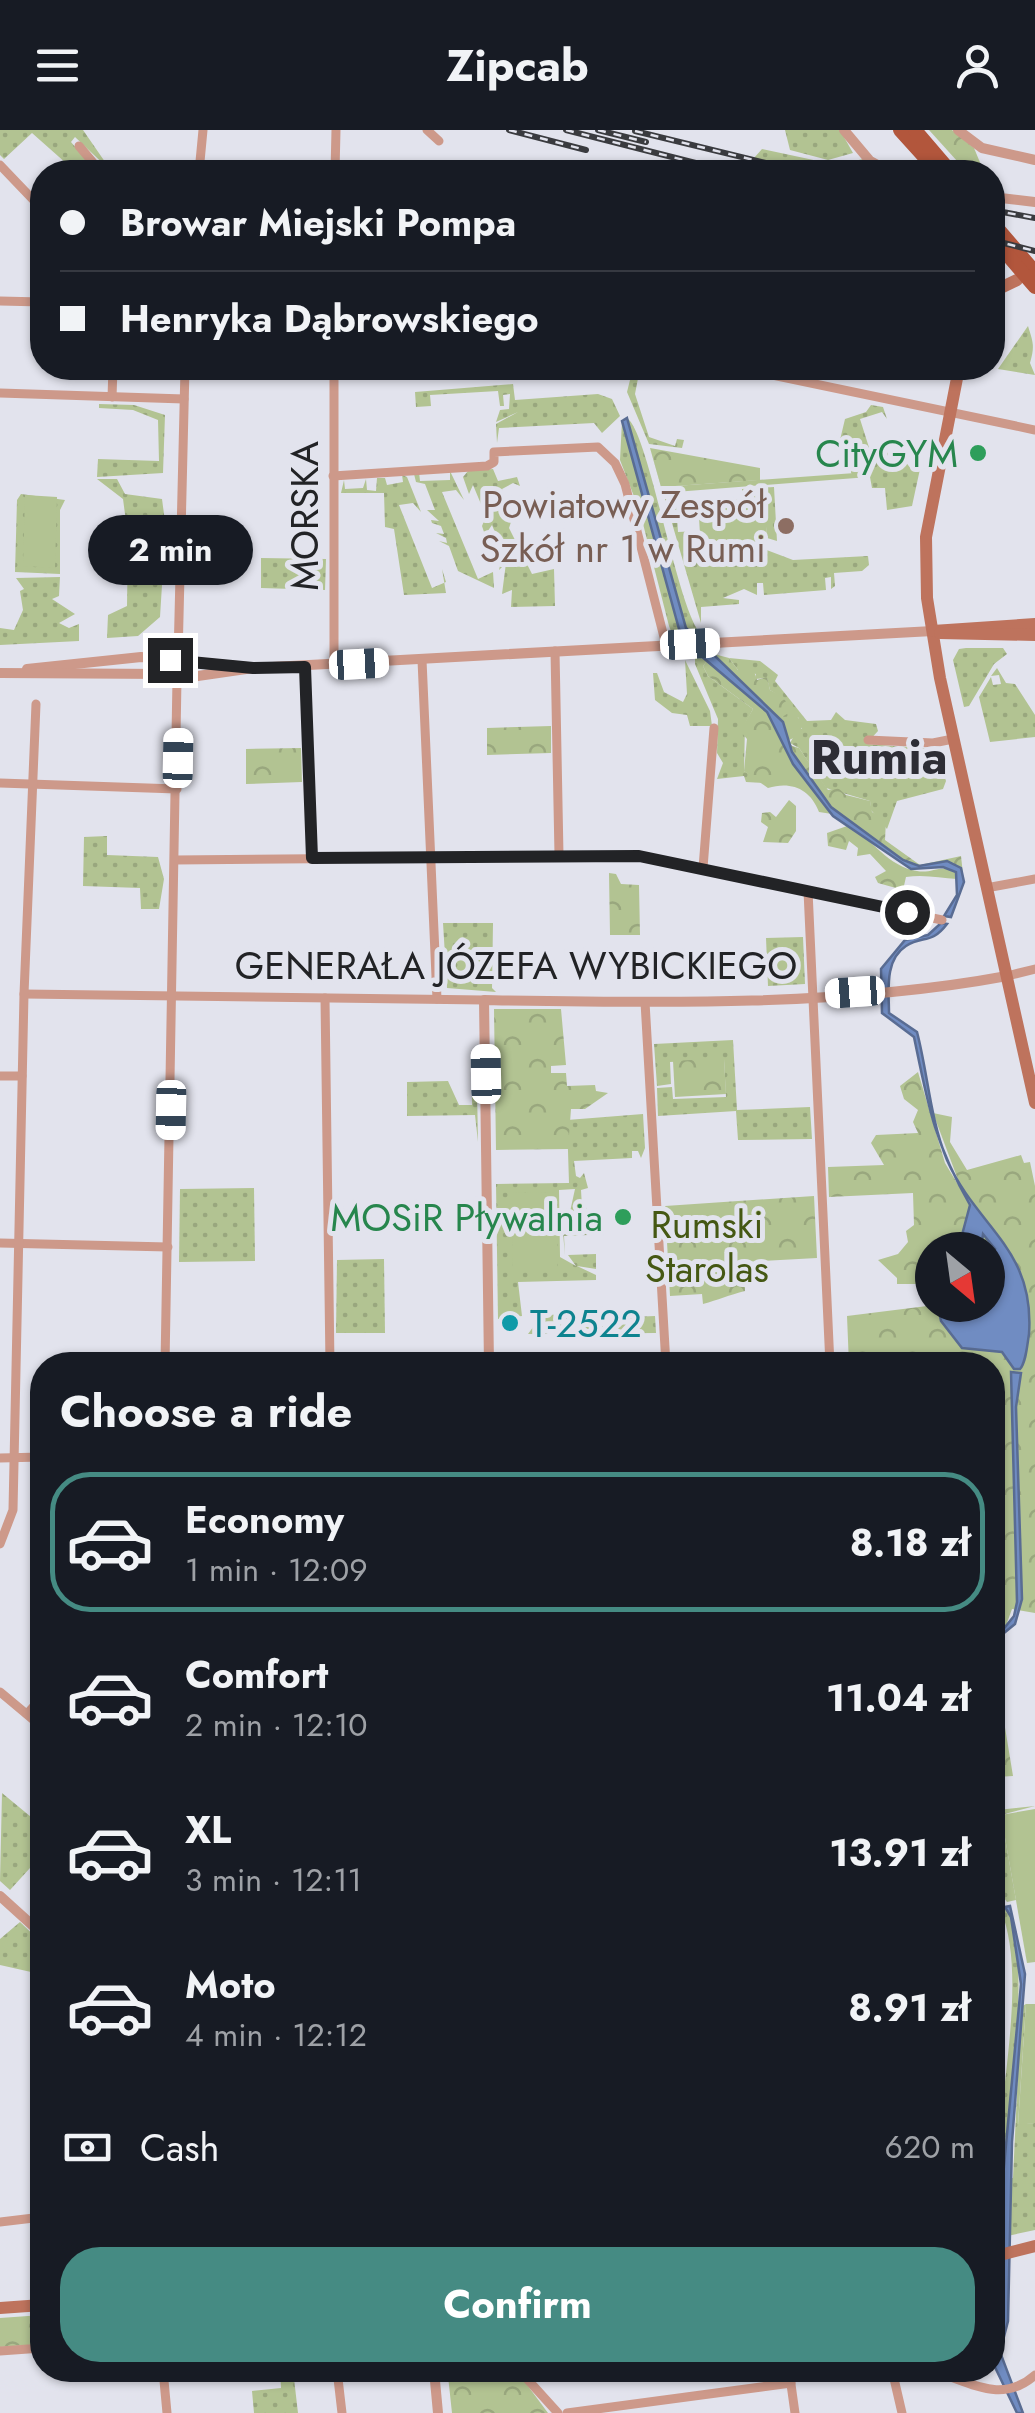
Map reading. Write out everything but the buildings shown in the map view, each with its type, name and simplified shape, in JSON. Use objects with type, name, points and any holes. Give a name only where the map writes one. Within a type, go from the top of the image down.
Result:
[{"type":"main road","points":[[900,130],[927,160]]},
{"type":"main road","points":[[914,130],[940,160]]},
{"type":"main road","points":[[1005,237],[1035,272]]},
{"type":"main road","points":[[1005,252],[1035,287]]},
{"type":"main road","points":[[1005,286],[1017,280]]},
{"type":"main road","points":[[956,380],[926,537],[933,631],[1034,1098]]},
{"type":"main road","points":[[933,631],[1035,624]]},
{"type":"main road","points":[[933,631],[958,636],[1035,635]]},
{"type":"main road","points":[[1005,2254],[1035,2246]]},
{"type":"main road","points":[[1005,2257],[1035,2255]]},
{"type":"main road","points":[[0,2308],[30,2306]]},
{"type":"street","points":[[201,160],[204,130]]},
{"type":"street","points":[[336,130],[336,160]]},
{"type":"street","points":[[427,130],[438,141]]},
{"type":"street","points":[[844,130],[869,160]]},
{"type":"street","points":[[958,130],[982,148],[1035,160]]},
{"type":"street","points":[[79,146],[91,160]]},
{"type":"street","points":[[0,165],[30,196]]},
{"type":"street","points":[[1005,199],[1035,202]]},
{"type":"street","points":[[0,301],[30,302]]},
{"type":"street","points":[[112,396],[113,380]]},
{"type":"street","points":[[165,1352],[185,380]]},
{"type":"street","name":"MORSKA","points":[[334,380],[334,665]]},
{"type":"street","points":[[806,380],[1035,430]]},
{"type":"street","points":[[0,393],[184,399]]},
{"type":"street","points":[[333,476],[487,466],[494,462],[494,452],[598,447],[615,463],[625,484],[666,645]]},
{"type":"street","points":[[14,673],[140,657],[253,668],[305,667],[933,631]]},
{"type":"street","points":[[555,652],[559,854]]},
{"type":"street","points":[[177,660],[177,676]]},
{"type":"street","points":[[422,660],[436,1000]]},
{"type":"street","points":[[305,667],[312,858]]},
{"type":"street","points":[[0,673],[205,678],[253,668]]},
{"type":"street","points":[[0,1544],[13,1510],[24,994],[36,704]]},
{"type":"street","points":[[704,868],[714,728]]},
{"type":"street","points":[[868,740],[933,743],[954,738]]},
{"type":"street","points":[[0,784],[177,789]]},
{"type":"street","points":[[175,860],[433,856]]},
{"type":"street","points":[[175,860],[639,856],[942,920]]},
{"type":"street","points":[[986,888],[1035,879]]},
{"type":"street","points":[[808,891],[829,1352]]},
{"type":"street","points":[[1007,976],[1035,969]]},
{"type":"street","name":"GENERAŁA JÓZEFA WYBICKIEGO","points":[[24,994],[645,1002],[877,991],[1007,976]]},
{"type":"street","points":[[326,998],[330,1352]]},
{"type":"street","points":[[484,1000],[489,1352]]},
{"type":"street","points":[[645,1002],[665,1352]]},
{"type":"street","points":[[0,1076],[22,1076]]},
{"type":"street","points":[[0,1242],[168,1246]]},
{"type":"street","points":[[0,1458],[30,1457]]},
{"type":"street","points":[[0,1692],[30,1717]]},
{"type":"street","points":[[26,1714],[30,1710]]},
{"type":"street","points":[[0,1896],[30,1923]]},
{"type":"street","points":[[0,2222],[30,2218]]},
{"type":"street","points":[[0,2351],[30,2349]]},
{"type":"street","points":[[964,2382],[994,2392],[1013,2390],[1035,2375]]},
{"type":"street","points":[[164,2382],[167,2413]]},
{"type":"street","points":[[338,2382],[342,2413]]},
{"type":"street","points":[[435,2382],[438,2413]]},
{"type":"street","points":[[530,2382],[558,2413]]},
{"type":"street","points":[[895,2382],[902,2413]]},
{"type":"street","points":[[567,2412],[791,2383],[795,2413]]},
{"type":"green space","points":[[0,130],[83,130],[104,160],[75,137],[71,142],[86,160],[62,160],[32,133],[4,159],[0,155]]},
{"type":"green space","points":[[785,130],[840,130],[853,153],[828,160],[790,150]]},
{"type":"green space","points":[[929,130],[952,130],[974,148],[979,160],[956,160]]},
{"type":"green space","points":[[762,149],[814,160],[764,160],[754,158]]},
{"type":"green space","points":[[1028,326],[1033,344],[1030,363],[1035,375],[1005,370],[1005,359]]},
{"type":"green space","points":[[630,380],[638,380],[635,394],[649,437],[675,446],[677,439],[684,440],[682,448],[649,444],[627,392]]},
{"type":"green space","points":[[513,384],[515,400],[598,394],[612,399],[620,416],[602,433],[594,423],[499,428],[497,443],[496,424],[518,412],[496,422],[500,410],[509,409],[510,394],[503,395],[504,406],[500,406],[498,391],[430,395],[431,406],[416,407],[415,392]]},
{"type":"green space","points":[[99,404],[134,405],[165,415],[163,473],[97,477],[98,459],[159,461],[158,420],[133,410],[99,408]]},
{"type":"green space","points":[[871,405],[883,407],[887,419],[882,412],[860,419],[872,457],[894,451],[892,443],[899,440],[910,456],[905,461],[911,469],[920,469],[912,506],[887,510],[885,488],[872,488],[870,477],[856,478],[851,473],[855,441],[840,440],[845,419],[866,412]]},
{"type":"green space","points":[[627,418],[644,452],[679,582],[697,629],[686,628],[682,616]]},
{"type":"green space","points":[[622,421],[681,630],[671,631],[669,626],[640,512],[620,460]]},
{"type":"green space","points":[[650,448],[760,468],[760,480],[661,487]]},
{"type":"green space","points":[[493,469],[498,481],[517,477],[520,486],[513,483],[502,489],[513,516],[509,528],[532,574],[554,569],[555,606],[511,607],[512,590],[502,594],[506,563],[499,570],[503,552],[492,525],[485,535],[482,526],[486,516],[473,485],[469,494],[463,477],[468,471]]},
{"type":"green space","points":[[450,471],[464,500],[456,490],[442,492],[478,579],[493,572],[494,588],[458,571],[449,546],[439,541],[447,543],[446,538],[436,533],[444,534],[441,526],[431,520],[439,521],[427,510],[435,510],[425,484],[416,482],[414,474],[419,472],[420,481],[450,480]]},
{"type":"green space","points":[[855,473],[856,478],[675,492],[675,486]]},
{"type":"green space","points":[[402,475],[407,477],[421,512],[413,503],[399,505],[432,588],[444,583],[446,593],[404,595],[394,529],[385,527],[384,493],[341,493],[344,480],[345,489],[363,488],[366,479],[367,490],[376,491],[377,478],[385,478],[387,485],[403,482]]},
{"type":"green space","points":[[97,479],[117,479],[125,494],[162,499],[166,529],[127,529],[123,499]]},
{"type":"green space","points":[[661,486],[675,486],[678,532],[698,531],[699,552],[691,553],[691,559],[762,552],[759,545],[701,551],[698,501],[742,499],[742,489],[774,487],[777,541],[767,538],[764,503],[703,507],[705,545],[760,542],[764,549],[793,560],[868,556],[869,565],[862,571],[834,573],[835,586],[831,589],[831,577],[825,578],[826,590],[764,595],[763,583],[757,583],[757,595],[744,589],[723,598],[739,600],[739,604],[701,607],[701,623]]},
{"type":"green space","points":[[21,494],[65,500],[60,510],[60,574],[15,572],[17,500]]},
{"type":"green space","points":[[25,495],[57,497],[55,568],[23,566]]},
{"type":"green space","points":[[765,503],[767,541],[705,545],[702,507]]},
{"type":"green space","points":[[128,535],[165,537],[160,617],[138,636],[107,638],[108,615],[127,606]]},
{"type":"green space","points":[[261,558],[326,559],[325,590],[261,588]]},
{"type":"green space","points":[[60,577],[59,596],[52,599],[75,614],[59,623],[69,628],[79,624],[79,641],[0,645],[0,628],[14,630],[23,610],[20,591],[24,589],[16,578]]},
{"type":"green space","points":[[1003,648],[1007,654],[994,664],[969,706],[964,707],[953,660],[959,649]]},
{"type":"green space","points":[[714,654],[729,658],[738,670],[753,668],[757,680],[767,677],[770,690],[783,697],[792,711],[782,717],[797,716],[803,725],[798,736],[789,740],[792,746],[799,748],[828,790],[838,788],[846,795],[870,801],[872,812],[886,820],[885,840],[920,865],[961,856],[963,874],[961,868],[919,866],[902,860],[830,807],[792,752],[783,722]]},
{"type":"green space","points":[[695,655],[707,661],[703,666],[708,676],[753,709],[745,724],[744,771],[765,783],[746,782],[744,776],[717,779],[723,763],[717,753],[718,719],[695,664]]},
{"type":"green space","points":[[700,655],[707,657],[767,712],[793,764],[832,814],[819,812],[810,797],[798,788],[768,788],[744,771],[747,739],[740,731],[753,709],[708,676],[703,666],[707,661]]},
{"type":"green space","points":[[729,658],[760,661],[778,675],[775,681],[807,721],[831,720],[836,712],[845,720],[876,724],[878,731],[866,744],[936,749],[946,781],[943,789],[897,801],[887,829],[871,810],[870,801],[826,788],[799,748],[790,743],[798,729],[802,729],[798,717],[782,718],[785,700],[770,690],[767,678],[755,679],[756,674],[738,670]]},
{"type":"green space","points":[[685,660],[710,711],[712,726],[690,726],[687,715],[672,713],[655,700],[653,673],[657,673],[664,692],[683,702],[687,694]]},
{"type":"green space","points":[[997,668],[1006,683],[1015,684],[1035,715],[1035,737],[990,742],[979,697],[991,677],[993,685],[1001,684],[999,675],[991,676]]},
{"type":"green space","points":[[551,726],[551,753],[487,755],[487,728]]},
{"type":"green space","points":[[301,748],[302,782],[246,784],[246,749]]},
{"type":"green space","points":[[789,800],[796,806],[796,831],[788,843],[763,842],[768,827],[761,822],[762,813],[770,812],[776,817]]},
{"type":"green space","points":[[850,825],[898,864],[917,871],[951,869],[957,879],[906,877],[903,890],[878,883],[875,877],[886,871],[870,854],[857,856],[858,848],[849,841],[846,850],[828,846],[827,833]]},
{"type":"green space","points":[[107,836],[107,855],[158,857],[164,879],[159,909],[141,909],[140,888],[83,886],[84,837]]},
{"type":"green space","points":[[609,873],[616,874],[621,884],[639,885],[640,935],[610,935]]},
{"type":"green space","points":[[443,923],[493,923],[492,988],[496,992],[447,988]]},
{"type":"green space","points":[[803,937],[805,984],[768,986],[766,938]]},
{"type":"green space","points":[[494,1009],[561,1009],[566,1065],[551,1066],[551,1073],[566,1073],[567,1086],[595,1085],[596,1091],[608,1093],[585,1109],[571,1109],[568,1149],[496,1150]]},
{"type":"green space","points":[[733,1040],[737,1110],[810,1107],[812,1139],[738,1140],[736,1111],[658,1116],[657,1088],[672,1087],[673,1099],[726,1097],[724,1059],[670,1062],[671,1084],[657,1086],[654,1044]]},
{"type":"green space","points":[[724,1058],[726,1094],[675,1097],[673,1061]]},
{"type":"green space","points":[[918,1072],[945,1163],[963,1193],[933,1113],[952,1117],[950,1142],[967,1170],[1021,1155],[1024,1163],[1030,1162],[1035,1186],[1035,1613],[1012,1609],[1005,1628],[1005,1352],[848,1352],[847,1316],[915,1308],[915,1322],[1005,1322],[1005,1232],[915,1232],[915,1284],[897,1284],[897,1278],[878,1260],[898,1254],[908,1242],[906,1231],[914,1225],[913,1193],[829,1197],[828,1167],[884,1165],[871,1143],[876,1135],[918,1133],[913,1122],[918,1110],[904,1099],[900,1086]]},
{"type":"green space","points":[[448,1081],[459,1105],[472,1105],[472,1091],[477,1088],[478,1142],[475,1115],[407,1116],[407,1082]]},
{"type":"green space","points":[[643,1114],[645,1148],[641,1158],[638,1151],[632,1151],[632,1158],[574,1161],[576,1176],[580,1178],[584,1173],[588,1188],[581,1190],[582,1207],[587,1208],[582,1210],[582,1224],[588,1226],[588,1235],[564,1236],[565,1255],[562,1222],[566,1230],[575,1189],[559,1190],[560,1257],[576,1266],[568,1255],[596,1254],[596,1269],[577,1266],[596,1275],[596,1280],[518,1282],[522,1316],[498,1319],[496,1184],[569,1183],[567,1120]]},
{"type":"green space","points":[[254,1188],[255,1261],[179,1262],[180,1189]]},
{"type":"green space","points":[[557,1192],[557,1269],[513,1269],[512,1193]]},
{"type":"green space","name":"Rumski Starolas","points":[[814,1196],[817,1258],[744,1262],[745,1291],[703,1304],[702,1294],[670,1296],[665,1206]]},
{"type":"green space","points":[[384,1259],[385,1333],[336,1333],[337,1260]]},
{"type":"green space","points":[[593,1314],[594,1326],[620,1327],[631,1317],[655,1316],[656,1333],[528,1334],[542,1315]]},
{"type":"green space","points":[[1005,1727],[1013,1776],[1005,1776]]},
{"type":"green space","points":[[2,1793],[30,1816],[30,1868],[10,1890],[0,1881]]},
{"type":"green space","points":[[1035,1806],[1005,1814],[1005,1809]]},
{"type":"green space","points":[[1035,1809],[1035,1962],[1027,1963],[1005,1838],[1005,1814]]},
{"type":"green space","points":[[1005,1838],[1016,1900],[1005,1899]]},
{"type":"green space","points":[[1005,1907],[1018,1958],[1018,1995],[1005,2157],[1012,1981]]},
{"type":"green space","points":[[20,1922],[30,1932],[30,1972],[0,1965],[0,1939]]},
{"type":"green space","points":[[1026,2004],[1018,2124],[1035,2123],[1035,2230],[1005,2236],[1005,2177],[1013,2178],[1021,2007]]},
{"type":"green space","points":[[1026,2004],[1035,2004],[1035,2123],[1018,2125]]},
{"type":"green space","points":[[30,2316],[30,2345],[0,2347],[0,2318]]},
{"type":"green space","points":[[281,2382],[294,2382],[298,2413],[254,2413],[252,2391],[281,2388]]},
{"type":"green space","points":[[449,2382],[525,2382],[548,2413],[452,2413]]},
{"type":"water","points":[[627,418],[686,628],[783,722],[792,752],[831,807],[903,860],[919,866],[947,861],[961,868],[964,882],[951,917],[944,916],[957,895],[956,872],[943,867],[911,869],[833,816],[793,764],[767,712],[700,655],[679,629],[622,421]]},
{"type":"water","points":[[941,923],[947,924],[936,935],[906,946],[894,959],[889,977],[889,1013],[917,1032],[943,1150],[928,1103],[914,1037],[882,1013],[881,969],[905,940],[928,935]]},
{"type":"water","points":[[949,1164],[995,1232],[963,1232],[970,1205]]},
{"type":"water","points":[[1005,1246],[1023,1280],[1028,1305],[1025,1358],[1020,1369],[1014,1369],[1005,1352],[962,1348],[942,1322],[1005,1322]]},
{"type":"water","points":[[1011,1372],[1021,1373],[1016,1407],[1022,1599],[1015,1624],[1005,1632],[1017,1602]]},
{"type":"water","points":[[1010,1906],[1025,1974],[1012,2142],[1005,2333],[1005,2156],[1021,1984],[1011,1917],[1005,1907]]},
{"type":"water","points":[[1005,2365],[1023,2413],[1017,2413],[1002,2382]]},
{"type":"railway","points":[[509,130],[586,150]]},
{"type":"railway","points":[[566,130],[684,160]]},
{"type":"railway","points":[[598,130],[646,142]]},
{"type":"railway","points":[[635,131],[754,160]]},
{"type":"railway","points":[[1005,212],[1035,218]]},
{"type":"railway","points":[[1005,243],[1035,251]]},
{"type":"place","name":"CityGYM","points":[[978,453]]},
{"type":"place","name":"Powiatowy Zespół Szkół nr 1 w Rumi","points":[[786,526]]},
{"type":"place","name":"MOSiR Pływalnia","points":[[623,1217]]},
{"type":"place","name":"T-2522","points":[[510,1323]]},
{"type":"district","name":"Rumia","points":[[879,757]]},
{"type":"route","points":[[170,660],[206,660],[253,668],[305,667],[312,858],[639,856],[907,912]]}]
